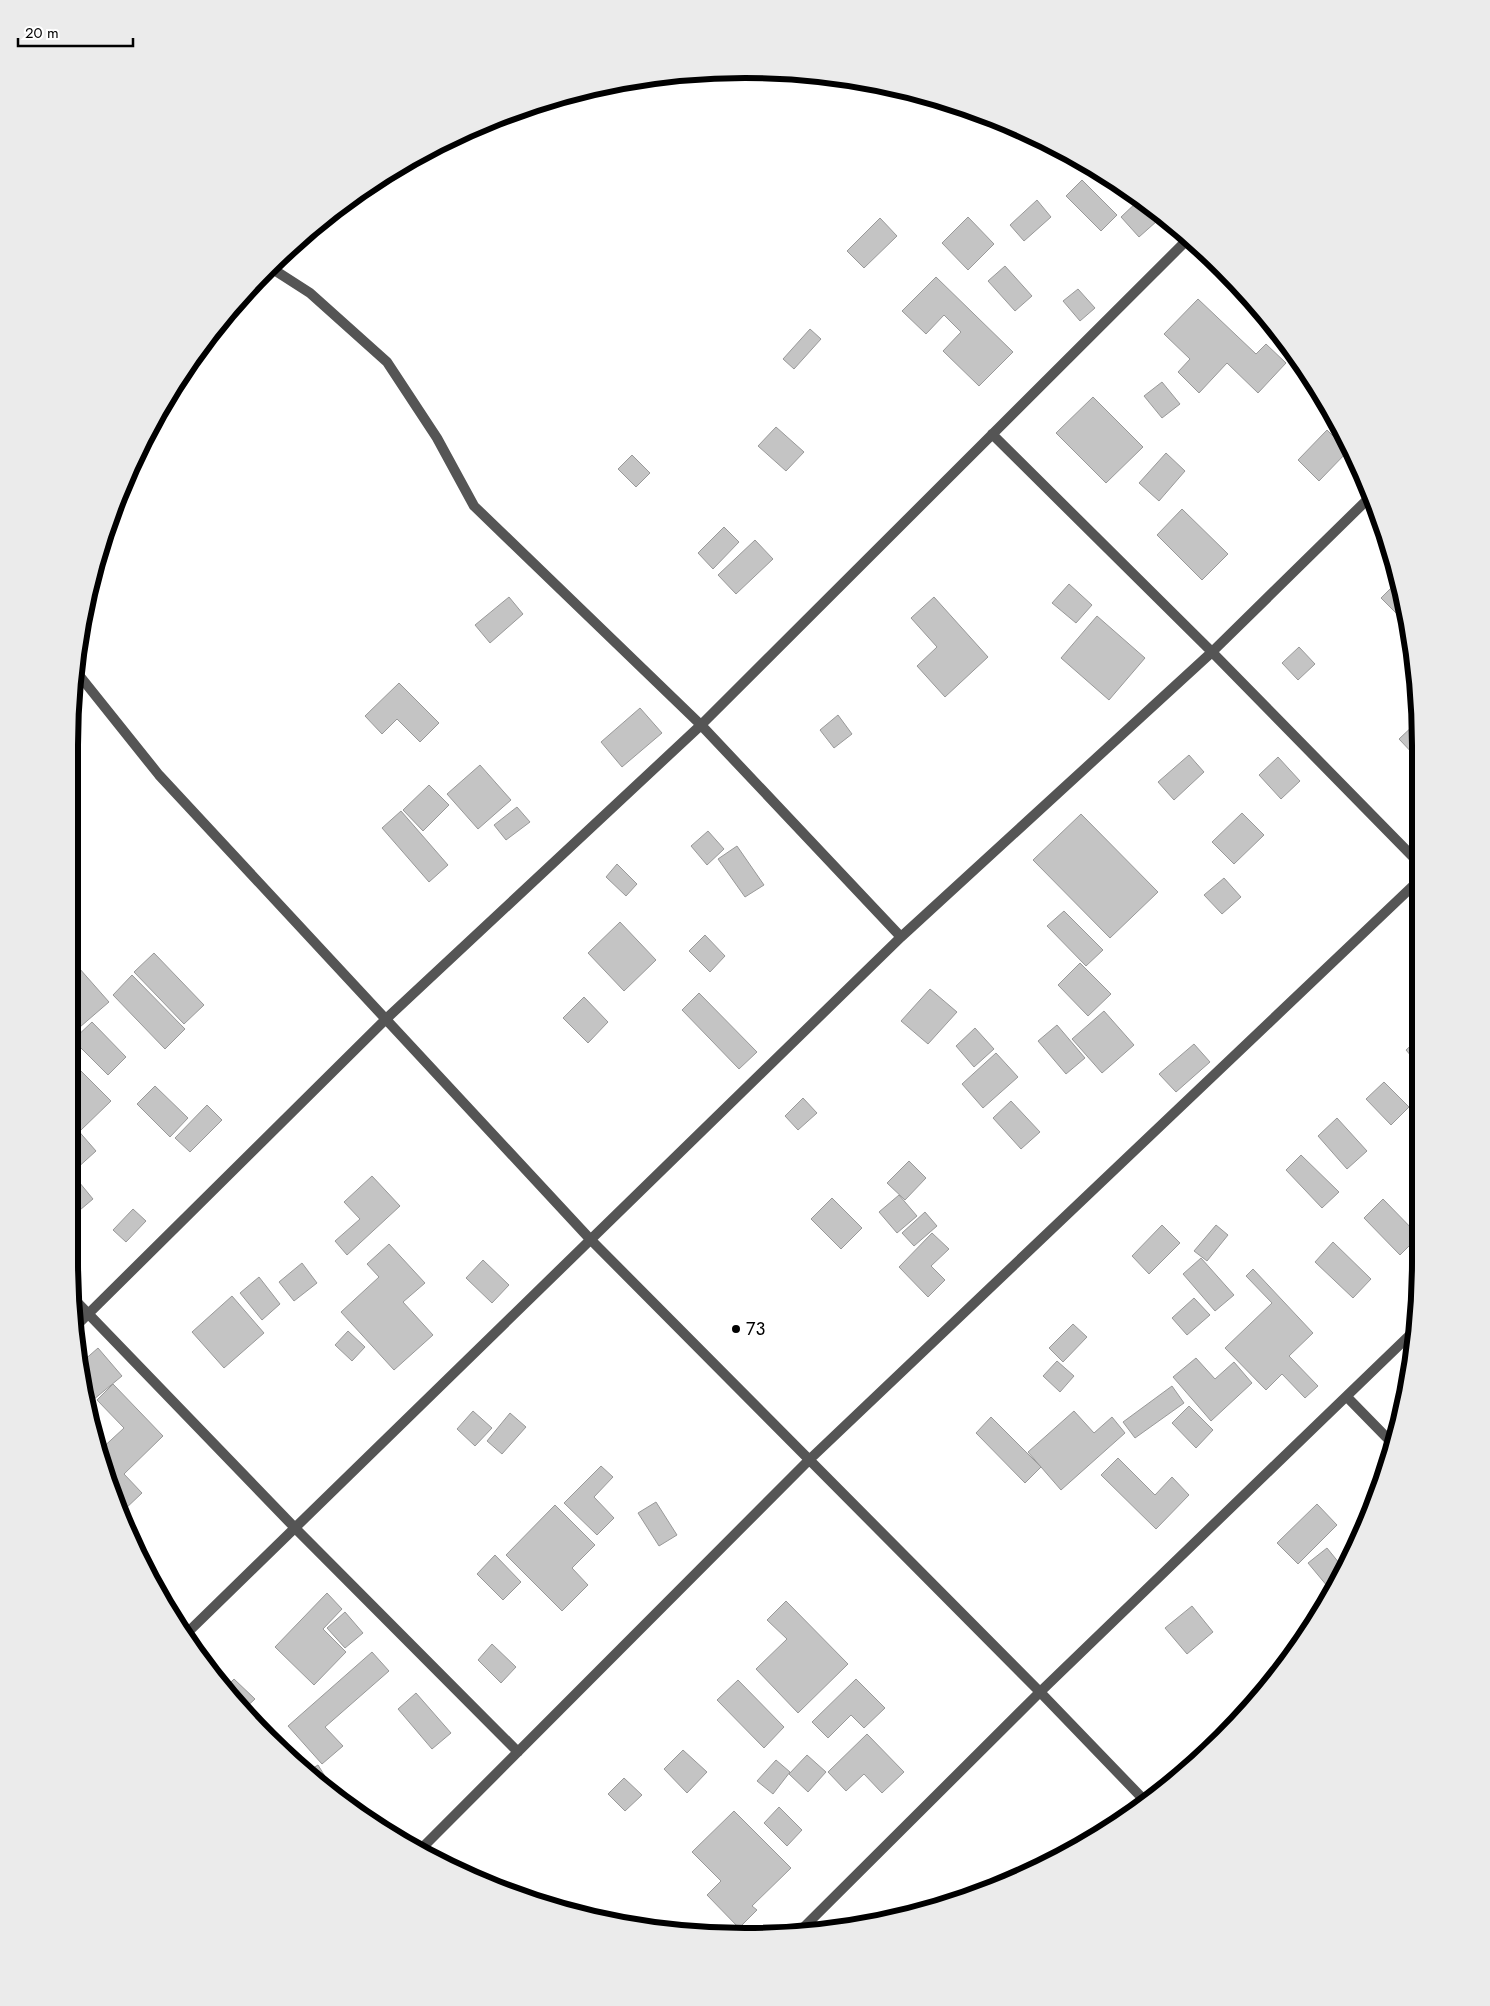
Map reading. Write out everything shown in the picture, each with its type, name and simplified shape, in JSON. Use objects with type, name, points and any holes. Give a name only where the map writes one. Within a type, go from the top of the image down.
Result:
[{"type":"street","points":[[81,1321],[386,1019],[701,725],[1184,242]]},
{"type":"street","points":[[275,271],[310,293],[387,362],[438,438],[474,506],[701,725],[901,937]]},
{"type":"street","points":[[992,434],[1212,652],[1412,856]]},
{"type":"street","points":[[189,1631],[296,1529],[590,1239],[901,937],[1212,652],[1366,501]]},
{"type":"street","points":[[81,678],[159,775],[590,1239],[1040,1692],[1142,1798]]},
{"type":"street","points":[[424,1846],[809,1460],[1412,887]]},
{"type":"street","points":[[79,1304],[296,1529],[518,1752]]},
{"type":"street","points":[[806,1925],[1040,1692],[1408,1337]]},
{"type":"street","points":[[1347,1397],[1388,1439]]},
{"type":"building","points":[[1082,180],[1117,215],[1101,231],[1066,196]]},
{"type":"building","points":[[1037,200],[1051,217],[1024,241],[1010,225]]},
{"type":"building","points":[[1135,204],[1157,221],[1139,237],[1121,217]]},
{"type":"building","points":[[968,217],[994,244],[968,270],[942,243]]},
{"type":"building","points":[[880,218],[897,236],[864,268],[847,251]]},
{"type":"building","points":[[1005,266],[1032,296],[1015,311],[988,281]]},
{"type":"building","points":[[936,277],[1013,352],[979,386],[943,351],[961,332],[944,315],[926,334],[902,311]]},
{"type":"building","points":[[1078,289],[1095,308],[1080,321],[1063,301]]},
{"type":"building","points":[[1198,299],[1256,354],[1266,344],[1286,363],[1258,393],[1227,363],[1199,393],[1178,372],[1190,359],[1164,334]]},
{"type":"building","points":[[810,329],[821,339],[794,369],[783,359]]},
{"type":"building","points":[[1162,382],[1180,404],[1162,418],[1144,396]]},
{"type":"building","points":[[1093,397],[1143,447],[1106,483],[1056,433]]},
{"type":"building","points":[[776,427],[804,452],[786,471],[758,446]]},
{"type":"building","points":[[1327,430],[1340,444],[1346,454],[1319,481],[1298,460]]},
{"type":"building","points":[[1166,453],[1185,471],[1159,501],[1139,483]]},
{"type":"building","points":[[632,455],[650,473],[636,487],[618,469]]},
{"type":"building","points":[[1182,509],[1228,554],[1202,580],[1157,535]]},
{"type":"building","points":[[724,527],[739,542],[713,569],[698,553]]},
{"type":"building","points":[[755,540],[773,559],[736,594],[718,575]]},
{"type":"building","points":[[1069,584],[1092,605],[1076,623],[1052,603]]},
{"type":"building","points":[[1393,586],[1400,617],[1381,598]]},
{"type":"building","points":[[509,597],[523,614],[490,643],[475,625]]},
{"type":"building","points":[[934,597],[988,657],[945,697],[917,666],[937,647],[911,618]]},
{"type":"building","points":[[1097,616],[1145,658],[1109,700],[1061,658]]},
{"type":"building","points":[[1299,647],[1315,664],[1298,680],[1282,663]]},
{"type":"building","points":[[399,683],[439,723],[420,742],[397,719],[382,734],[365,716]]},
{"type":"building","points":[[640,708],[662,733],[622,767],[601,742]]},
{"type":"building","points":[[838,715],[852,734],[834,748],[820,730]]},
{"type":"building","points":[[1412,727],[1412,753],[1399,739]]},
{"type":"building","points":[[1189,755],[1204,772],[1174,800],[1158,782]]},
{"type":"building","points":[[1278,757],[1300,781],[1281,799],[1259,775]]},
{"type":"building","points":[[480,765],[511,800],[478,829],[447,794]]},
{"type":"building","points":[[429,785],[449,805],[423,831],[403,810]]},
{"type":"building","points":[[517,807],[530,822],[506,840],[494,825]]},
{"type":"building","points":[[401,811],[448,865],[429,882],[382,828]]},
{"type":"building","points":[[1242,813],[1264,835],[1234,864],[1212,842]]},
{"type":"building","points":[[1081,814],[1158,892],[1110,938],[1033,860]]},
{"type":"building","points":[[708,831],[724,849],[707,865],[691,846]]},
{"type":"building","points":[[737,846],[764,885],[745,897],[718,859]]},
{"type":"building","points":[[617,864],[637,884],[626,896],[606,877]]},
{"type":"building","points":[[1224,878],[1241,897],[1222,914],[1204,895]]},
{"type":"building","points":[[1064,911],[1103,950],[1086,966],[1047,926]]},
{"type":"building","points":[[620,922],[656,960],[624,991],[588,953]]},
{"type":"building","points":[[705,935],[725,956],[710,972],[689,951]]},
{"type":"building","points":[[154,953],[204,1005],[184,1024],[134,972]]},
{"type":"building","points":[[1080,963],[1111,994],[1088,1016],[1058,985]]},
{"type":"building","points":[[78,969],[109,1002],[78,1029]]},
{"type":"building","points":[[132,975],[185,1029],[165,1049],[113,995]]},
{"type":"building","points":[[930,989],[957,1012],[928,1044],[901,1021]]},
{"type":"building","points":[[699,993],[757,1052],[739,1069],[682,1010]]},
{"type":"building","points":[[584,997],[608,1022],[588,1043],[563,1018]]},
{"type":"building","points":[[1104,1011],[1134,1045],[1102,1073],[1072,1039]]},
{"type":"building","points":[[92,1022],[126,1057],[108,1075],[78,1045],[78,1035]]},
{"type":"building","points":[[1057,1025],[1085,1058],[1066,1074],[1038,1041]]},
{"type":"building","points":[[975,1028],[994,1049],[974,1067],[956,1046]]},
{"type":"building","points":[[1194,1044],[1210,1062],[1176,1092],[1159,1074]]},
{"type":"building","points":[[1412,1044],[1412,1057],[1406,1050]]},
{"type":"building","points":[[996,1053],[1018,1077],[983,1108],[962,1084]]},
{"type":"building","points":[[78,1068],[111,1101],[81,1130],[78,1127]]},
{"type":"building","points":[[1384,1082],[1409,1107],[1391,1125],[1366,1099]]},
{"type":"building","points":[[155,1086],[188,1118],[170,1137],[137,1104]]},
{"type":"building","points":[[803,1098],[817,1113],[798,1130],[785,1116]]},
{"type":"building","points":[[1011,1101],[1040,1132],[1021,1149],[993,1118]]},
{"type":"building","points":[[207,1105],[222,1120],[190,1152],[175,1138]]},
{"type":"building","points":[[1337,1118],[1367,1151],[1347,1169],[1318,1136]]},
{"type":"building","points":[[78,1130],[96,1151],[78,1167]]},
{"type":"building","points":[[1301,1155],[1339,1192],[1322,1208],[1286,1170]]},
{"type":"building","points":[[909,1161],[926,1178],[905,1200],[887,1183]]},
{"type":"building","points":[[372,1176],[400,1206],[347,1255],[335,1241],[360,1219],[344,1202]]},
{"type":"building","points":[[78,1183],[93,1199],[78,1212]]},
{"type":"building","points":[[899,1195],[917,1216],[897,1233],[879,1212]]},
{"type":"building","points":[[832,1198],[862,1228],[841,1249],[811,1219]]},
{"type":"building","points":[[1383,1199],[1412,1229],[1412,1243],[1400,1255],[1364,1218]]},
{"type":"building","points":[[133,1209],[146,1221],[126,1242],[113,1230]]},
{"type":"building","points":[[925,1212],[937,1226],[914,1246],[902,1233]]},
{"type":"building","points":[[1162,1225],[1180,1243],[1149,1274],[1132,1256]]},
{"type":"building","points":[[1216,1225],[1228,1235],[1207,1261],[1194,1251]]},
{"type":"building","points":[[932,1233],[949,1249],[931,1266],[945,1280],[928,1297],[899,1267]]},
{"type":"building","points":[[1333,1242],[1371,1279],[1353,1298],[1315,1262]]},
{"type":"building","points":[[389,1244],[425,1283],[403,1302],[433,1335],[394,1370],[341,1312],[379,1277],[367,1264]]},
{"type":"building","points":[[1201,1258],[1234,1295],[1215,1311],[1183,1274]]},
{"type":"building","points":[[483,1260],[509,1285],[492,1303],[466,1278]]},
{"type":"building","points":[[302,1263],[317,1283],[294,1301],[279,1282]]},
{"type":"building","points":[[1253,1269],[1313,1333],[1289,1356],[1318,1386],[1305,1398],[1282,1374],[1266,1390],[1225,1348],[1272,1303],[1246,1276]]},
{"type":"building","points":[[259,1277],[280,1304],[262,1320],[240,1293]]},
{"type":"building","points":[[232,1296],[264,1333],[224,1368],[192,1332]]},
{"type":"building","points":[[1194,1298],[1210,1315],[1187,1335],[1172,1318]]},
{"type":"building","points":[[1073,1324],[1087,1337],[1063,1362],[1049,1348]]},
{"type":"building","points":[[348,1331],[365,1347],[352,1361],[335,1345]]},
{"type":"building","points":[[98,1348],[122,1376],[93,1400],[90,1391],[85,1359]]},
{"type":"building","points":[[1196,1358],[1215,1379],[1234,1362],[1252,1383],[1211,1421],[1173,1377]]},
{"type":"building","points":[[1057,1361],[1074,1376],[1060,1392],[1043,1376]]},
{"type":"building","points":[[113,1384],[163,1436],[124,1474],[142,1493],[125,1509],[104,1447],[124,1428],[97,1400]]},
{"type":"building","points":[[1172,1386],[1184,1403],[1135,1438],[1123,1422]]},
{"type":"building","points":[[1189,1406],[1213,1430],[1196,1448],[1172,1423]]},
{"type":"building","points":[[473,1411],[492,1428],[475,1446],[457,1429]]},
{"type":"building","points":[[1074,1411],[1094,1433],[1112,1417],[1125,1433],[1061,1490],[1028,1452]]},
{"type":"building","points":[[510,1413],[526,1427],[502,1454],[487,1441]]},
{"type":"building","points":[[991,1417],[1041,1467],[1025,1483],[976,1433]]},
{"type":"building","points":[[1118,1458],[1155,1495],[1172,1477],[1189,1495],[1156,1529],[1101,1475]]},
{"type":"building","points":[[601,1466],[613,1477],[594,1497],[614,1518],[597,1535],[564,1503]]},
{"type":"building","points":[[656,1502],[677,1535],[659,1546],[638,1513]]},
{"type":"building","points":[[1317,1504],[1337,1525],[1298,1564],[1277,1543]]},
{"type":"building","points":[[555,1505],[595,1545],[572,1568],[588,1585],[562,1611],[506,1555]]},
{"type":"building","points":[[1327,1548],[1340,1564],[1328,1586],[1308,1563]]},
{"type":"building","points":[[495,1555],[521,1582],[503,1600],[477,1574]]},
{"type":"building","points":[[327,1593],[342,1609],[323,1629],[346,1652],[314,1685],[275,1647]]},
{"type":"building","points":[[786,1601],[848,1664],[798,1713],[756,1669],[787,1639],[767,1620]]},
{"type":"building","points":[[1192,1606],[1213,1632],[1187,1654],[1165,1628]]},
{"type":"building","points":[[345,1612],[363,1633],[345,1648],[327,1628]]},
{"type":"building","points":[[492,1644],[516,1667],[501,1683],[478,1660]]},
{"type":"building","points":[[372,1652],[389,1671],[325,1727],[343,1746],[322,1764],[288,1726]]},
{"type":"building","points":[[234,1679],[255,1699],[248,1706],[229,1684]]},
{"type":"building","points":[[856,1679],[885,1708],[864,1728],[851,1715],[828,1738],[812,1722]]},
{"type":"building","points":[[738,1680],[784,1727],[764,1748],[717,1700]]},
{"type":"building","points":[[416,1693],[451,1733],[432,1749],[398,1709]]},
{"type":"building","points":[[867,1734],[904,1772],[882,1793],[864,1774],[846,1791],[828,1772]]},
{"type":"building","points":[[683,1750],[707,1772],[687,1793],[664,1769]]},
{"type":"building","points":[[807,1755],[826,1772],[808,1792],[789,1774]]},
{"type":"building","points":[[776,1760],[790,1772],[773,1794],[757,1781]]},
{"type":"building","points":[[318,1765],[329,1783],[312,1769]]},
{"type":"building","points":[[624,1778],[642,1795],[625,1811],[608,1794]]},
{"type":"building","points":[[779,1807],[802,1830],[787,1846],[764,1823]]},
{"type":"building","points":[[734,1811],[791,1868],[752,1906],[757,1910],[739,1928],[707,1895],[721,1881],[692,1852]]},
{"type":"place","name":"73","points":[[736,1329]]}]
